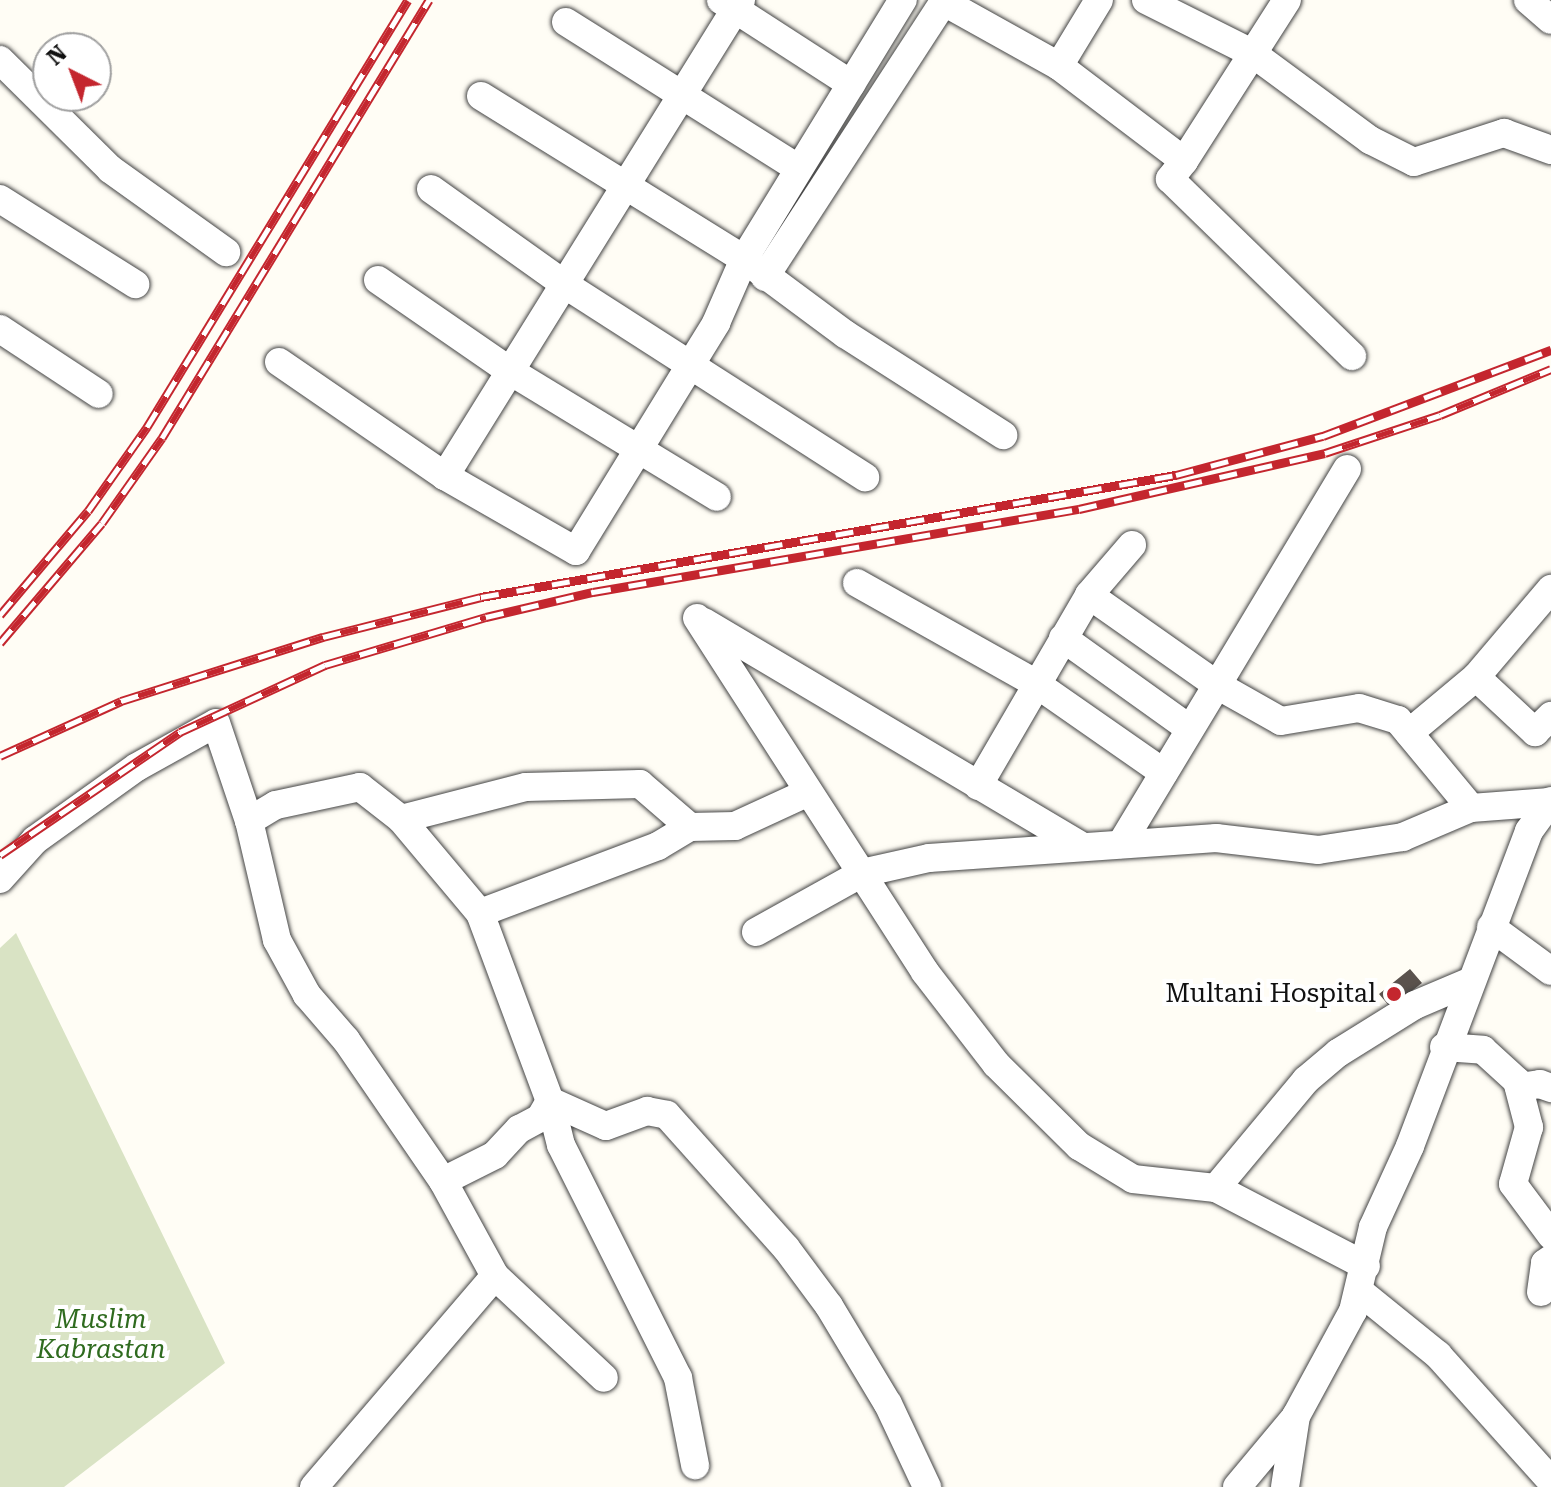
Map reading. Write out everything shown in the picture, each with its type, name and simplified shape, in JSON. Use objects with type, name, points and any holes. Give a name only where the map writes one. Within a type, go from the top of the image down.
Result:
[{"type":"street","points":[[755,269],[799,169],[903,0]]},
{"type":"street","points":[[1059,66],[1099,0]]},
{"type":"street","points":[[1146,0],[1252,53],[1370,140],[1414,162],[1504,133],[1551,150]]},
{"type":"street","points":[[1287,0],[1170,179],[1352,356]]},
{"type":"street","points":[[1528,0],[1551,20]]},
{"type":"street","points":[[279,362],[445,476],[576,551],[689,363],[936,1],[1059,66],[1184,161]]},
{"type":"street","points":[[445,476],[680,98],[732,3],[851,84]]},
{"type":"street","points":[[566,22],[680,98],[799,169]]},
{"type":"street","points":[[0,60],[110,169],[226,252]]},
{"type":"street","points":[[481,96],[626,185],[1003,435]]},
{"type":"street","points":[[431,189],[564,284],[865,477]]},
{"type":"street","points":[[0,199],[135,284]]},
{"type":"street","points":[[378,280],[510,371],[717,497]]},
{"type":"street","points":[[0,329],[99,394]]},
{"type":"street","points":[[1121,844],[1347,469]]},
{"type":"street","points":[[978,786],[1035,683],[1089,595],[1132,545]]},
{"type":"street","points":[[857,583],[1035,683],[1164,773]]},
{"type":"street","points":[[1409,733],[1476,677],[1551,589]]},
{"type":"street","points":[[1089,595],[1217,685],[1281,721],[1359,708],[1398,720],[1471,808]]},
{"type":"street","points":[[1082,846],[697,618],[925,972],[996,1064],[1079,1146],[1133,1179],[1216,1188],[1362,1279],[1438,1355],[1551,1481]]},
{"type":"street","points":[[1063,638],[1190,729]]},
{"type":"street","points":[[1476,677],[1535,732],[1551,716]]},
{"type":"street","points":[[0,879],[35,840],[137,767],[216,723],[249,821],[284,954],[307,995],[346,1040],[443,1181],[495,1276],[604,1378]]},
{"type":"street","points":[[401,819],[526,787],[640,784],[690,827]]},
{"type":"street","points":[[249,821],[276,805],[360,787],[401,819],[463,899],[480,913],[550,1101],[561,1145],[678,1378],[695,1465]]},
{"type":"street","points":[[480,913],[658,846],[690,827],[735,826],[809,792]]},
{"type":"street","points":[[756,932],[862,873],[929,858],[1216,838],[1318,850],[1403,837],[1471,808],[1550,802]]},
{"type":"street","points":[[1237,1487],[1296,1416],[1362,1279],[1373,1227],[1410,1146],[1469,982],[1529,831],[1550,802]]},
{"type":"street","points":[[1491,927],[1551,971]]},
{"type":"street","points":[[1216,1188],[1306,1080],[1338,1053],[1415,1005],[1469,982]]},
{"type":"street","points":[[1444,1047],[1483,1050],[1519,1087],[1529,1127],[1513,1184],[1551,1235]]},
{"type":"street","points":[[1519,1087],[1540,1084],[1551,1088]]},
{"type":"street","points":[[443,1181],[495,1155],[519,1129],[540,1118],[550,1101]]},
{"type":"street","points":[[550,1101],[606,1126],[647,1111],[667,1115],[786,1248],[829,1306],[888,1404],[927,1487]]},
{"type":"street","points":[[1541,1292],[1545,1263],[1551,1259]]},
{"type":"street","points":[[314,1487],[495,1276]]},
{"type":"street","points":[[1285,1487],[1296,1416]]},
{"type":"green space","name":"Muslim Kabrastan","points":[[16,933],[225,1363],[64,1487],[0,1487],[0,948]]},
{"type":"building","points":[[1410,969],[1422,983],[1413,990],[1422,1003],[1401,1020],[1379,994]]},
{"type":"railway","points":[[0,615],[88,511],[147,427],[408,0]]},
{"type":"railway","points":[[0,643],[102,523],[162,438],[429,0]]},
{"type":"railway","points":[[0,756],[121,701],[323,637],[481,597],[1176,475],[1323,436],[1551,350]]},
{"type":"railway","points":[[0,855],[180,732],[325,665],[486,617],[593,592],[1079,509],[1325,453],[1440,415],[1551,369]]},
{"type":"place","name":"Multani Hospital","points":[[1394,994]]}]
